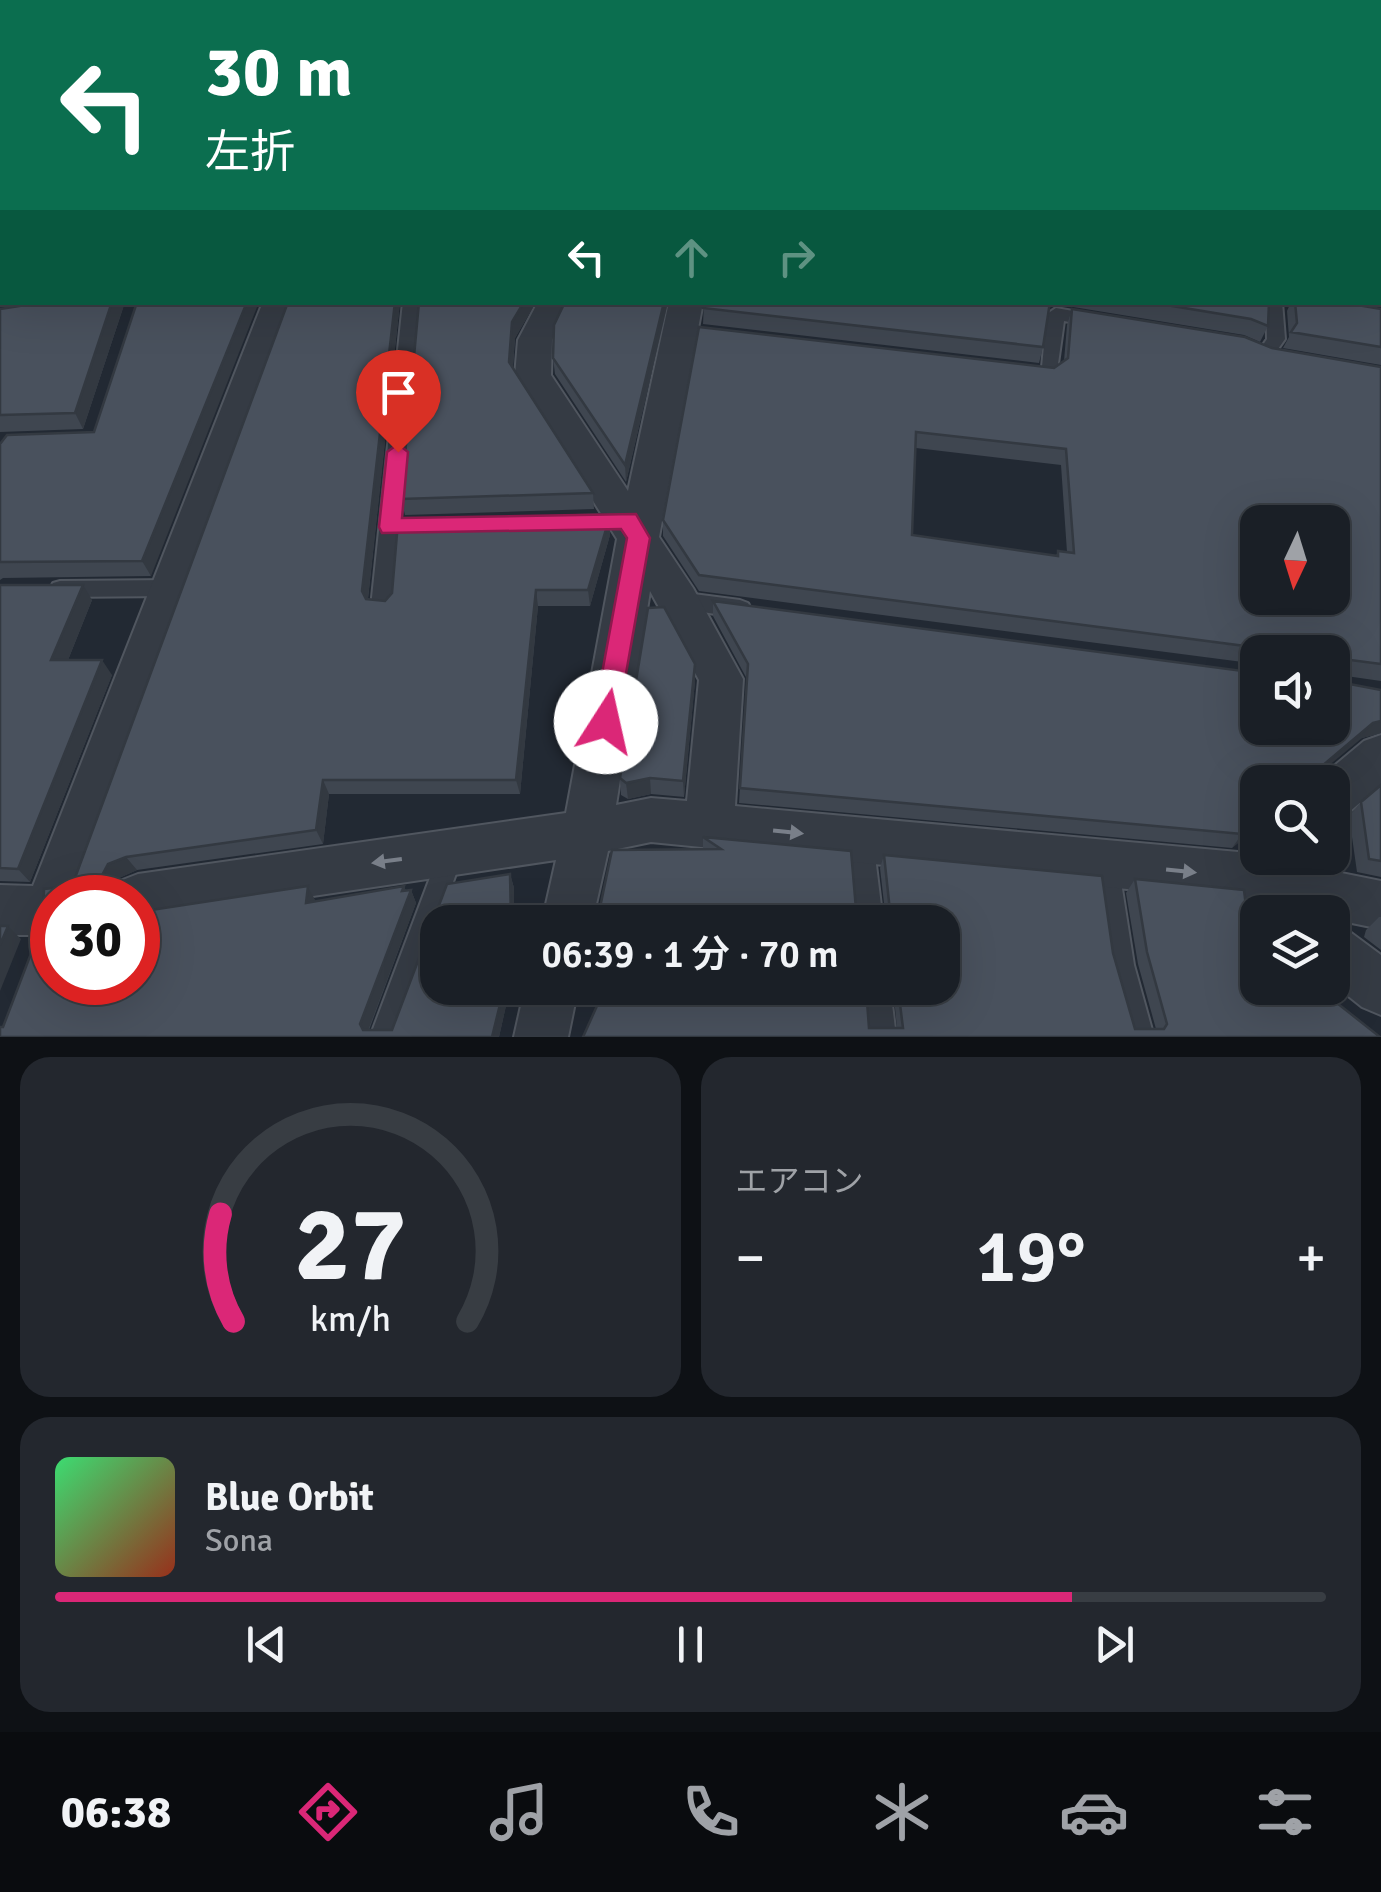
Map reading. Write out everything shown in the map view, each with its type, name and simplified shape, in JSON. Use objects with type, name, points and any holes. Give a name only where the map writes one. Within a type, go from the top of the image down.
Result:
[{"type":"street","points":[[55,875],[172,588],[279,305]]},
{"type":"street","points":[[554,305],[536,340],[534,376],[624,526],[678,600],[721,678],[709,824]]},
{"type":"street","points":[[571,905],[587,833],[624,526],[689,323]]},
{"type":"street","points":[[1350,782],[1381,756]]},
{"type":"street","points":[[160,895],[587,833],[651,820],[1106,863],[1240,867]]},
{"type":"street","points":[[1256,875],[1271,895]]},
{"type":"street","points":[[1278,875],[1381,905]]},
{"type":"street","points":[[1350,964],[1381,988]]},
{"type":"street","points":[[541,1037],[548,1005]]},
{"type":"lane","points":[[382,607],[400,527],[412,305]]},
{"type":"lane","points":[[1243,345],[1275,356],[1274,305]]},
{"type":"lane","points":[[1012,370],[1050,374],[1056,314],[1112,324]]},
{"type":"lane","points":[[41,589],[172,588]]},
{"type":"lane","points":[[678,600],[756,610]]},
{"type":"lane","points":[[861,839],[868,905]]},
{"type":"lane","points":[[384,1037],[452,852]]},
{"type":"lane","points":[[1106,863],[1121,966],[1140,1037]]},
{"type":"lane","points":[[878,1005],[882,1037]]},
{"type":"building","points":[[26,305],[111,305],[75,413],[0,415],[0,309]]},
{"type":"building","points":[[136,305],[246,305],[142,561],[0,562],[0,444],[7,435],[94,432]]},
{"type":"building","points":[[287,305],[395,305],[362,591],[366,599],[385,601],[392,593],[398,522],[606,514],[609,519],[588,590],[536,590],[516,780],[323,780],[316,830],[126,857],[108,864],[102,875],[76,875]]},
{"type":"building","points":[[419,305],[522,305],[512,322],[509,362],[593,493],[401,499]]},
{"type":"building","points":[[564,305],[663,305],[625,465],[553,358],[554,325]]},
{"type":"building","points":[[704,305],[1050,305],[1043,347],[703,308]]},
{"type":"building","points":[[1166,305],[1269,305],[1268,326],[1251,319]]},
{"type":"building","points":[[1295,305],[1381,309],[1381,347],[1291,332],[1297,323]]},
{"type":"building","points":[[1072,309],[1245,337],[1272,348],[1381,367],[1381,664],[1350,660],[1350,635],[1240,635],[1240,645],[699,575],[663,520],[699,327],[1054,368],[1068,358]],"holes":[[[916,432],[1066,449],[1074,553],[1058,551],[1058,556],[912,535]]]},
{"type":"building","points":[[0,585],[83,585],[51,660],[102,660],[18,869],[0,868]]},
{"type":"building","points":[[713,601],[1240,671],[1240,745],[1347,745],[1323,765],[1240,765],[1240,834],[740,788],[748,664]]},
{"type":"building","points":[[664,607],[695,664],[683,781],[650,778],[626,783],[620,778],[648,608]]},
{"type":"building","points":[[1350,684],[1381,690],[1381,721],[1350,742]]},
{"type":"building","points":[[1381,785],[1381,861],[1369,859],[1361,802]]},
{"type":"building","points":[[703,837],[851,851],[856,905],[601,905],[612,850],[721,849]]},
{"type":"building","points":[[884,855],[1102,876],[1113,953],[1135,1029],[1164,1029],[1167,1024],[1147,952],[1135,879],[1244,890],[1245,895],[1240,895],[1240,1005],[1340,1005],[1380,1037],[583,1037],[597,1005],[867,1005],[869,1028],[903,1028],[900,1005],[960,1005],[960,905],[889,905]]},
{"type":"building","points":[[510,874],[511,905],[439,905],[447,884]]},
{"type":"building","points":[[308,886],[306,903],[404,886],[402,891],[411,890],[360,1024],[363,1030],[392,1030],[420,956],[420,1005],[500,1005],[492,1037],[0,1037],[30,956],[30,1005],[160,1005],[160,909]]},
{"type":"building","points":[[0,926],[8,926],[0,945]]},
{"type":"route","points":[[398,452],[390,527],[628,520],[638,538],[606,722]]}]
